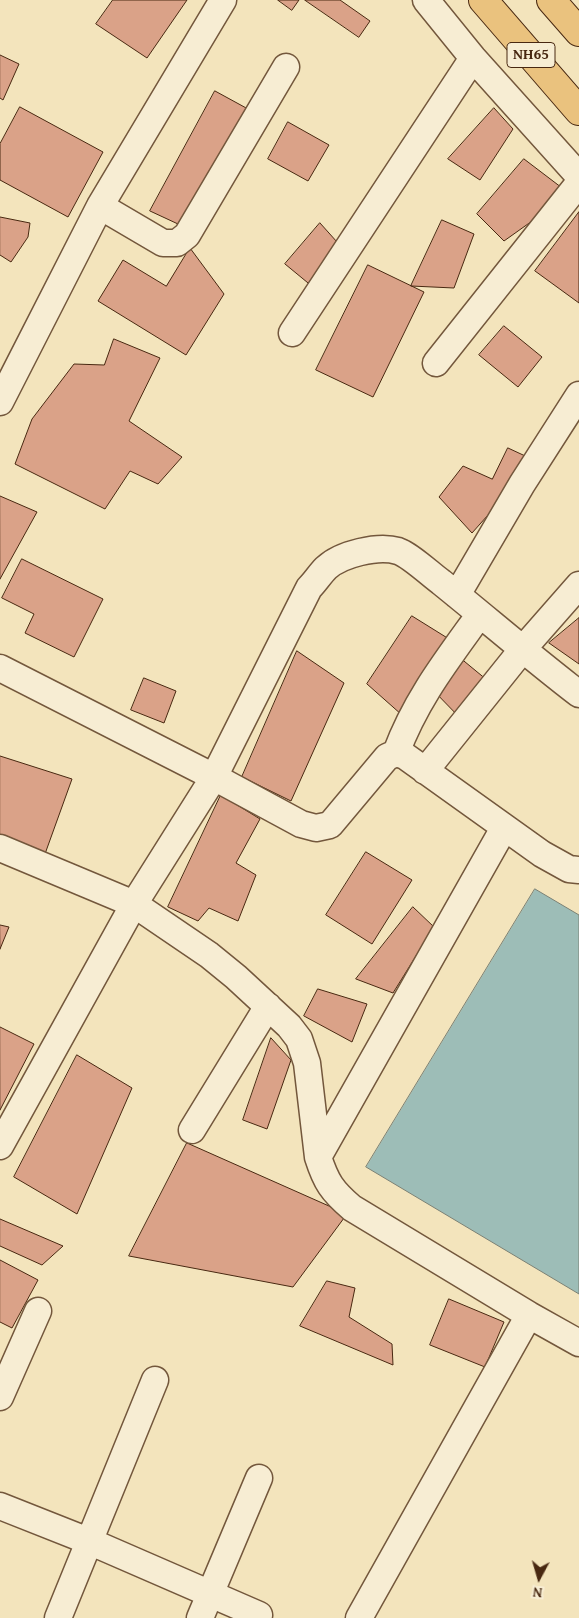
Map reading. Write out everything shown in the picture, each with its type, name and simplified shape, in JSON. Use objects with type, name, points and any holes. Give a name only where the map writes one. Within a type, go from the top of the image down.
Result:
[{"type":"highway","name":"NH65","points":[[483,0],[579,111]]},
{"type":"highway","points":[[551,0],[579,32]]},
{"type":"street","points":[[0,402],[100,206],[223,0]]},
{"type":"street","points":[[426,0],[473,58],[579,176]]},
{"type":"street","points":[[292,334],[473,58]]},
{"type":"street","points":[[100,206],[163,243],[177,242],[187,235],[286,68]]},
{"type":"street","points":[[436,364],[579,183]]},
{"type":"street","points":[[457,595],[526,476],[579,395]]},
{"type":"street","points":[[0,1146],[134,904],[214,777],[309,588],[327,567],[347,555],[374,549],[398,551],[417,563],[522,650],[579,694]]},
{"type":"street","points":[[425,771],[522,650],[579,585]]},
{"type":"street","points":[[0,668],[214,777],[301,824],[316,828],[330,825],[388,757],[396,753],[405,728],[420,700],[480,614]]},
{"type":"street","points":[[396,753],[405,756],[542,854],[569,869],[579,870]]},
{"type":"street","points":[[318,1156],[504,828]]},
{"type":"street","points":[[0,848],[134,904],[209,955],[268,1006],[289,1026],[299,1040],[308,1063],[318,1156],[322,1170],[334,1192],[352,1208],[579,1343]]},
{"type":"street","points":[[192,1130],[268,1006]]},
{"type":"street","points":[[0,1397],[38,1311]]},
{"type":"street","points":[[359,1618],[529,1315]]},
{"type":"street","points":[[58,1618],[91,1542],[155,1380]]},
{"type":"street","points":[[200,1618],[259,1478]]},
{"type":"street","points":[[0,1506],[91,1542],[259,1615]]},
{"type":"water","points":[[535,889],[579,915],[579,1294],[366,1167]]},
{"type":"building","points":[[113,0],[187,0],[147,58],[96,24]]},
{"type":"building","points":[[278,0],[299,0],[292,10]]},
{"type":"building","points":[[305,0],[340,0],[370,21],[359,37]]},
{"type":"building","points":[[0,55],[19,64],[3,100],[0,98]]},
{"type":"building","points":[[215,91],[248,109],[178,224],[150,211]]},
{"type":"building","points":[[20,107],[103,152],[68,217],[0,180],[0,144]]},
{"type":"building","points":[[494,108],[513,129],[480,180],[448,159]]},
{"type":"building","points":[[288,122],[329,145],[308,181],[268,159]]},
{"type":"building","points":[[524,159],[570,194],[504,241],[477,214]]},
{"type":"building","points":[[579,212],[579,303],[535,271]]},
{"type":"building","points":[[0,217],[30,223],[28,237],[11,262],[0,255]]},
{"type":"building","points":[[442,220],[474,234],[454,288],[411,286]]},
{"type":"building","points":[[320,223],[346,252],[319,292],[285,264]]},
{"type":"building","points":[[190,248],[224,294],[186,355],[98,301],[123,260],[166,286]]},
{"type":"building","points":[[368,265],[424,292],[373,397],[316,370]]},
{"type":"building","points":[[504,326],[542,357],[518,387],[479,355]]},
{"type":"building","points":[[114,339],[160,358],[129,421],[182,457],[158,484],[130,471],[105,509],[15,464],[32,419],[74,364],[104,365]]},
{"type":"building","points":[[508,448],[536,461],[472,533],[439,497],[463,466],[492,479]]},
{"type":"building","points":[[0,496],[37,512],[0,579]]},
{"type":"building","points":[[22,559],[103,599],[74,657],[25,633],[34,614],[2,598]]},
{"type":"building","points":[[412,616],[449,639],[402,715],[367,684]]},
{"type":"building","points":[[579,618],[579,664],[549,643]]},
{"type":"building","points":[[297,651],[344,683],[291,801],[242,777]]},
{"type":"building","points":[[453,652],[493,685],[464,722],[429,686]]},
{"type":"building","points":[[144,678],[176,691],[164,723],[131,710]]},
{"type":"building","points":[[0,756],[72,779],[41,865],[0,848]]},
{"type":"building","points":[[221,795],[260,819],[236,863],[256,875],[238,921],[209,908],[198,921],[168,907]]},
{"type":"building","points":[[366,852],[412,880],[372,944],[326,915]]},
{"type":"building","points":[[413,907],[434,927],[393,993],[356,979]]},
{"type":"building","points":[[0,925],[9,927],[0,949]]},
{"type":"building","points":[[318,989],[367,1004],[352,1042],[304,1016]]},
{"type":"building","points":[[0,1027],[34,1044],[0,1110]]},
{"type":"building","points":[[271,1038],[291,1060],[267,1129],[243,1120]]},
{"type":"building","points":[[77,1055],[132,1088],[77,1214],[14,1177]]},
{"type":"building","points":[[187,1143],[347,1214],[293,1287],[129,1256]]},
{"type":"building","points":[[0,1219],[63,1246],[42,1265],[0,1246]]},
{"type":"building","points":[[0,1260],[38,1280],[12,1328],[0,1322]]},
{"type":"building","points":[[327,1281],[355,1288],[349,1317],[392,1344],[393,1365],[300,1326]]},
{"type":"building","points":[[449,1299],[504,1322],[485,1367],[430,1345]]}]
